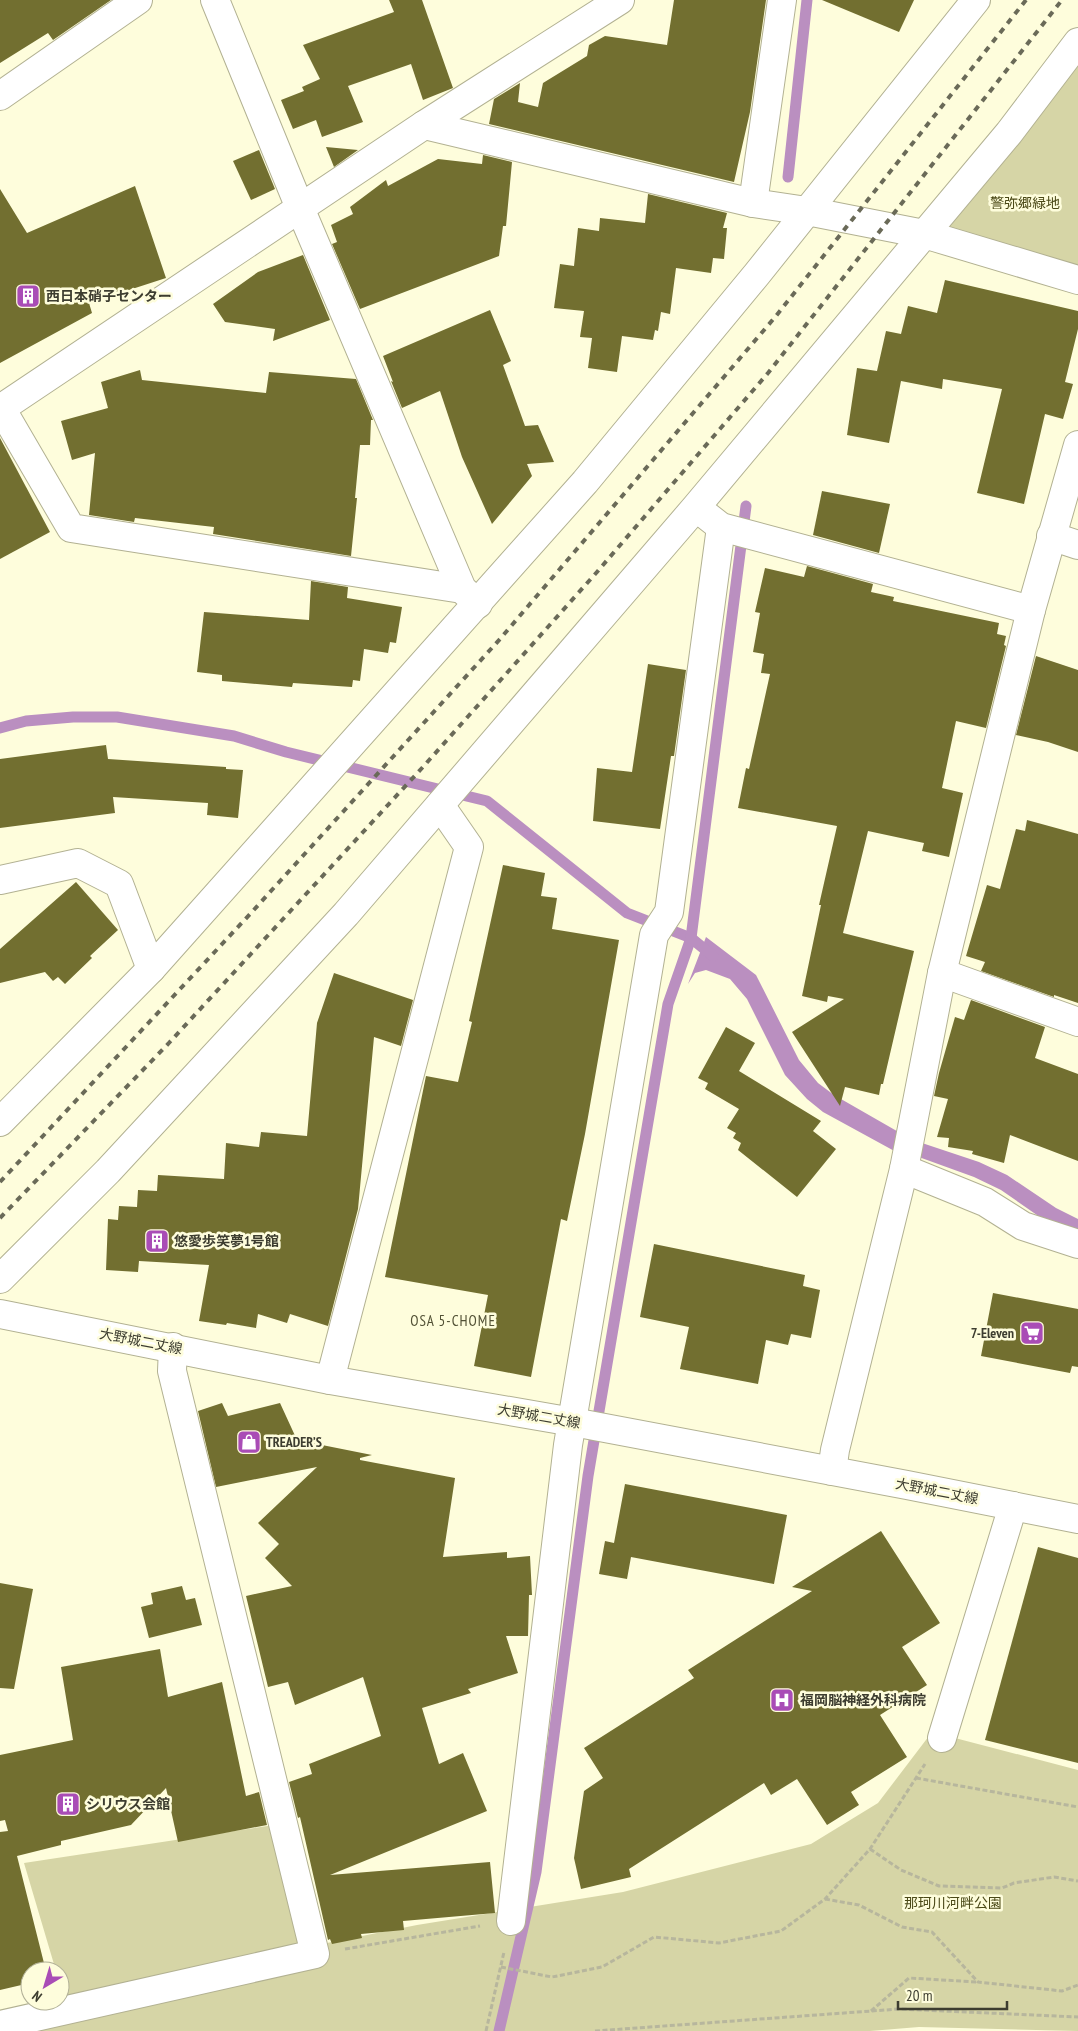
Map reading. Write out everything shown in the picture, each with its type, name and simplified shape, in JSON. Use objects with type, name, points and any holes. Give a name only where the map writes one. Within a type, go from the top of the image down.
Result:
[{"type":"street","points":[[0,96],[138,0]]},
{"type":"street","points":[[215,0],[300,208],[470,596]]},
{"type":"street","points":[[470,596],[72,528],[1,409],[424,125],[620,0]]},
{"type":"street","points":[[753,203],[782,0]]},
{"type":"street","points":[[0,1122],[151,969],[389,704],[470,596],[585,482],[757,274],[976,0]]},
{"type":"street","points":[[0,1279],[147,1130],[346,914],[696,507],[1009,133],[1078,42]]},
{"type":"street","points":[[424,125],[753,203],[807,211],[924,234],[1078,280]]},
{"type":"street","points":[[832,1471],[835,1450],[904,1169],[942,973],[1031,610],[1078,445]]},
{"type":"street","points":[[696,507],[721,527],[1031,610]]},
{"type":"street","points":[[511,1921],[567,1455],[654,935],[669,912],[721,527]]},
{"type":"street","points":[[1051,536],[1078,545]]},
{"type":"street","points":[[330,1380],[469,847],[440,806]]},
{"type":"street","points":[[0,880],[78,862],[119,884],[151,969]]},
{"type":"street","points":[[942,973],[1078,1022]]},
{"type":"street","points":[[904,1169],[986,1202],[1023,1226],[1078,1244]]},
{"type":"street","name":"大野城二丈線","points":[[0,1314],[173,1347],[330,1380],[573,1422],[1078,1519]]},
{"type":"street","points":[[0,2025],[315,1954],[172,1371],[173,1347]]},
{"type":"street","points":[[942,1738],[1013,1506]]},
{"type":"path","points":[[501,1967],[552,1977],[602,1967],[654,1937],[719,1942],[781,1931],[825,1899],[870,1849],[916,1778],[1078,1807]]},
{"type":"path","points":[[870,1849],[901,1870],[939,1886],[1002,1888],[1014,1883],[1054,1877],[1078,1881]]},
{"type":"path","points":[[825,1899],[859,1905],[902,1927],[932,1932],[978,1982]]},
{"type":"path","points":[[315,1954],[511,1921],[486,2031]]},
{"type":"path","points":[[870,2011],[909,1978],[978,1982],[1062,1991],[1078,1985]]},
{"type":"path","points":[[595,2031],[899,2009],[1078,2017]]},
{"type":"green space","name":"警弥郷緑地","points":[[1078,51],[1078,275],[933,231]]},
{"type":"green space","name":"那珂川河畔公園","points":[[932,1732],[1078,1770],[1078,2031],[919,2027],[870,2031],[0,2031],[46,2011],[70,2011],[70,1961],[53,1961],[24,1863],[274,1825],[302,1948],[417,1925],[623,1892],[811,1844],[878,1803]]},
{"type":"shaded area","points":[[706,937],[756,975],[799,1060],[818,1083],[834,1095],[902,1134],[922,1143],[979,1162],[1007,1175],[1056,1208],[1078,1219],[1078,1236],[1047,1222],[1001,1190],[974,1177],[916,1156],[898,1153],[823,1112],[807,1099],[785,1075],[747,999],[730,979],[706,970],[695,973],[688,984]]},
{"type":"building","points":[[0,0],[111,0],[53,40],[48,33],[0,63]]},
{"type":"building","points":[[389,0],[422,0],[453,88],[423,100],[411,64],[348,86],[363,122],[322,137],[316,120],[293,129],[281,100],[304,91],[302,87],[320,79],[303,45],[394,12]]},
{"type":"building","points":[[674,0],[766,0],[750,112],[734,182],[489,124],[494,99],[520,83],[518,102],[538,107],[543,83],[587,56],[589,45],[605,36],[667,45]]},
{"type":"building","points":[[822,0],[914,0],[899,32]]},
{"type":"building","points":[[326,147],[358,150],[334,167]]},
{"type":"building","points":[[259,150],[275,189],[251,200],[233,161]]},
{"type":"building","points":[[483,155],[512,162],[506,226],[503,226],[499,256],[360,309],[332,244],[337,242],[331,225],[353,214],[350,207],[386,180],[388,186],[438,159],[482,164]]},
{"type":"building","points":[[135,186],[166,278],[89,303],[92,313],[0,363],[0,189],[27,233]]},
{"type":"building","points":[[648,194],[727,213],[723,228],[727,228],[724,259],[713,258],[711,273],[676,268],[670,314],[661,312],[658,331],[655,330],[653,340],[622,336],[617,372],[588,368],[592,338],[580,337],[584,311],[554,308],[560,264],[574,266],[578,228],[599,231],[600,218],[645,223]]},
{"type":"building","points":[[303,255],[330,320],[273,341],[275,329],[225,322],[213,304],[258,272]]},
{"type":"building","points":[[945,280],[1078,311],[1078,329],[1065,382],[1073,384],[1063,419],[1045,414],[1024,504],[977,493],[1002,389],[943,379],[942,389],[901,381],[889,443],[847,435],[857,368],[877,371],[886,331],[901,334],[908,306],[937,313]]},
{"type":"building","points":[[490,310],[511,361],[503,365],[525,426],[538,425],[554,462],[527,464],[532,476],[492,524],[462,457],[440,391],[402,408],[383,356]]},
{"type":"building","points":[[140,370],[142,380],[266,393],[269,372],[356,379],[373,420],[371,420],[370,445],[360,445],[351,556],[213,534],[214,527],[135,518],[134,522],[89,515],[95,453],[72,460],[61,421],[108,408],[101,382]]},
{"type":"building","points":[[0,438],[50,532],[0,559]]},
{"type":"building","points":[[822,491],[890,504],[879,553],[813,535]]},
{"type":"building","points":[[807,566],[873,584],[871,592],[894,597],[893,601],[999,623],[997,634],[1006,636],[1004,645],[1006,646],[986,728],[956,721],[942,788],[963,793],[949,857],[922,851],[924,843],[868,831],[843,933],[914,951],[879,1095],[845,1087],[840,1106],[792,1032],[844,999],[828,996],[827,1002],[802,996],[821,905],[819,905],[837,826],[738,808],[746,768],[749,769],[770,674],[761,673],[764,654],[753,652],[760,613],[755,612],[765,568],[804,577]]},
{"type":"building","points":[[311,581],[348,587],[347,598],[402,607],[396,643],[390,642],[388,653],[364,649],[360,681],[353,680],[352,687],[293,683],[292,687],[222,681],[222,675],[197,672],[204,612],[309,620]]},
{"type":"building","points":[[1036,656],[1078,670],[1078,752],[1048,742],[1016,735]]},
{"type":"building","points":[[648,664],[686,670],[674,756],[671,756],[660,829],[593,821],[597,768],[632,772]]},
{"type":"building","points":[[106,745],[108,759],[226,767],[226,769],[243,770],[238,818],[207,815],[208,803],[113,797],[115,813],[0,828],[0,759]]},
{"type":"building","points":[[1027,820],[1078,834],[1078,1003],[1054,995],[1054,997],[981,971],[985,962],[966,956],[987,885],[1000,889],[1016,829],[1025,831]]},
{"type":"building","points":[[503,865],[545,873],[541,896],[557,898],[552,929],[619,940],[585,1134],[567,1221],[561,1219],[531,1377],[474,1366],[488,1295],[385,1277],[426,1076],[458,1082],[472,1022],[469,1021]]},
{"type":"building","points":[[76,882],[118,930],[90,956],[92,958],[65,984],[58,977],[53,981],[45,972],[0,983],[0,949]]},
{"type":"building","points":[[334,973],[413,1000],[401,1046],[374,1037],[358,1209],[328,1326],[290,1314],[287,1323],[258,1314],[256,1328],[199,1321],[209,1265],[139,1261],[138,1272],[106,1270],[108,1219],[118,1220],[119,1206],[137,1207],[138,1190],[157,1191],[158,1175],[224,1179],[226,1143],[259,1147],[261,1132],[307,1136],[317,1023]]},
{"type":"building","points":[[971,1000],[1045,1027],[1035,1058],[1078,1074],[1078,1161],[1010,1135],[1004,1163],[972,1154],[973,1151],[948,1147],[949,1138],[937,1137],[948,1099],[934,1096],[939,1073],[955,1017],[964,1020]]},
{"type":"building","points":[[726,1027],[755,1043],[739,1071],[821,1121],[813,1131],[836,1149],[797,1197],[738,1150],[741,1143],[733,1138],[736,1133],[727,1128],[739,1109],[705,1089],[708,1083],[698,1078]]},
{"type":"building","points":[[654,1244],[805,1275],[803,1286],[820,1290],[811,1338],[791,1334],[788,1345],[766,1340],[758,1384],[680,1369],[689,1327],[640,1317]]},
{"type":"building","name":"7-Eleven","points":[[993,1293],[1078,1309],[1078,1367],[1072,1366],[1070,1373],[981,1356]]},
{"type":"building","points":[[222,1403],[228,1416],[280,1403],[297,1440],[372,1455],[360,1458],[360,1460],[455,1478],[443,1557],[507,1552],[507,1558],[530,1556],[532,1595],[529,1595],[528,1636],[506,1636],[518,1673],[468,1689],[471,1693],[422,1708],[439,1764],[463,1753],[487,1811],[330,1875],[490,1862],[495,1913],[403,1921],[404,1930],[361,1934],[362,1938],[332,1944],[330,1939],[328,1940],[300,1817],[298,1818],[289,1782],[312,1774],[309,1764],[381,1736],[363,1677],[295,1705],[288,1682],[268,1687],[246,1596],[292,1586],[265,1558],[279,1544],[258,1523],[317,1467],[216,1487],[198,1411]]},
{"type":"building","points":[[625,1484],[787,1515],[774,1584],[631,1557],[627,1579],[599,1574],[605,1541],[614,1543]]},
{"type":"building","name":"福岡脳神経外科病院","points":[[881,1531],[940,1623],[902,1647],[927,1685],[880,1715],[907,1757],[851,1792],[859,1805],[827,1825],[797,1779],[771,1795],[764,1783],[629,1869],[631,1877],[581,1889],[574,1858],[584,1791],[603,1778],[584,1748],[694,1678],[688,1670],[812,1591],[792,1587]]},
{"type":"building","points":[[1038,1547],[1078,1558],[1078,1763],[985,1740]]},
{"type":"building","points":[[0,1583],[33,1589],[14,1689],[0,1688]]},
{"type":"building","points":[[182,1586],[186,1600],[195,1598],[202,1625],[149,1638],[141,1607],[153,1604],[151,1593]]},
{"type":"building","points":[[160,1649],[168,1697],[222,1682],[246,1796],[259,1792],[267,1825],[178,1842],[166,1788],[131,1825],[61,1841],[61,1845],[17,1856],[43,1961],[20,1961],[20,1985],[0,1990],[0,1832],[8,1831],[5,1820],[0,1821],[0,1755],[73,1740],[61,1667]]},
{"type":"waterway","points":[[788,177],[807,0]]},
{"type":"waterway","points":[[499,2031],[536,1872],[588,1476],[668,1004],[691,938],[746,506]]},
{"type":"waterway","points":[[0,728],[26,721],[73,717],[117,717],[234,736],[286,752],[487,801],[627,913],[691,938],[713,956]]},
{"type":"railway","points":[[0,1182],[251,913],[500,639],[776,316],[1026,0]]},
{"type":"railway","points":[[0,1218],[168,1044],[422,768],[597,572],[768,373],[1062,0]]},
{"type":"place","name":"西日本硝子センター","points":[[28,296]]},
{"type":"place","name":"悠愛歩笑夢1号館","points":[[157,1241]]},
{"type":"place","name":"7-Eleven","points":[[1032,1333]]},
{"type":"place","name":"TREADER’S","points":[[249,1442]]},
{"type":"place","name":"福岡脳神経外科病院","points":[[782,1700]]},
{"type":"place","name":"シリウス会館","points":[[68,1804]]},
{"type":"district","name":"OSA 5-CHOME","points":[[453,1321]]}]
